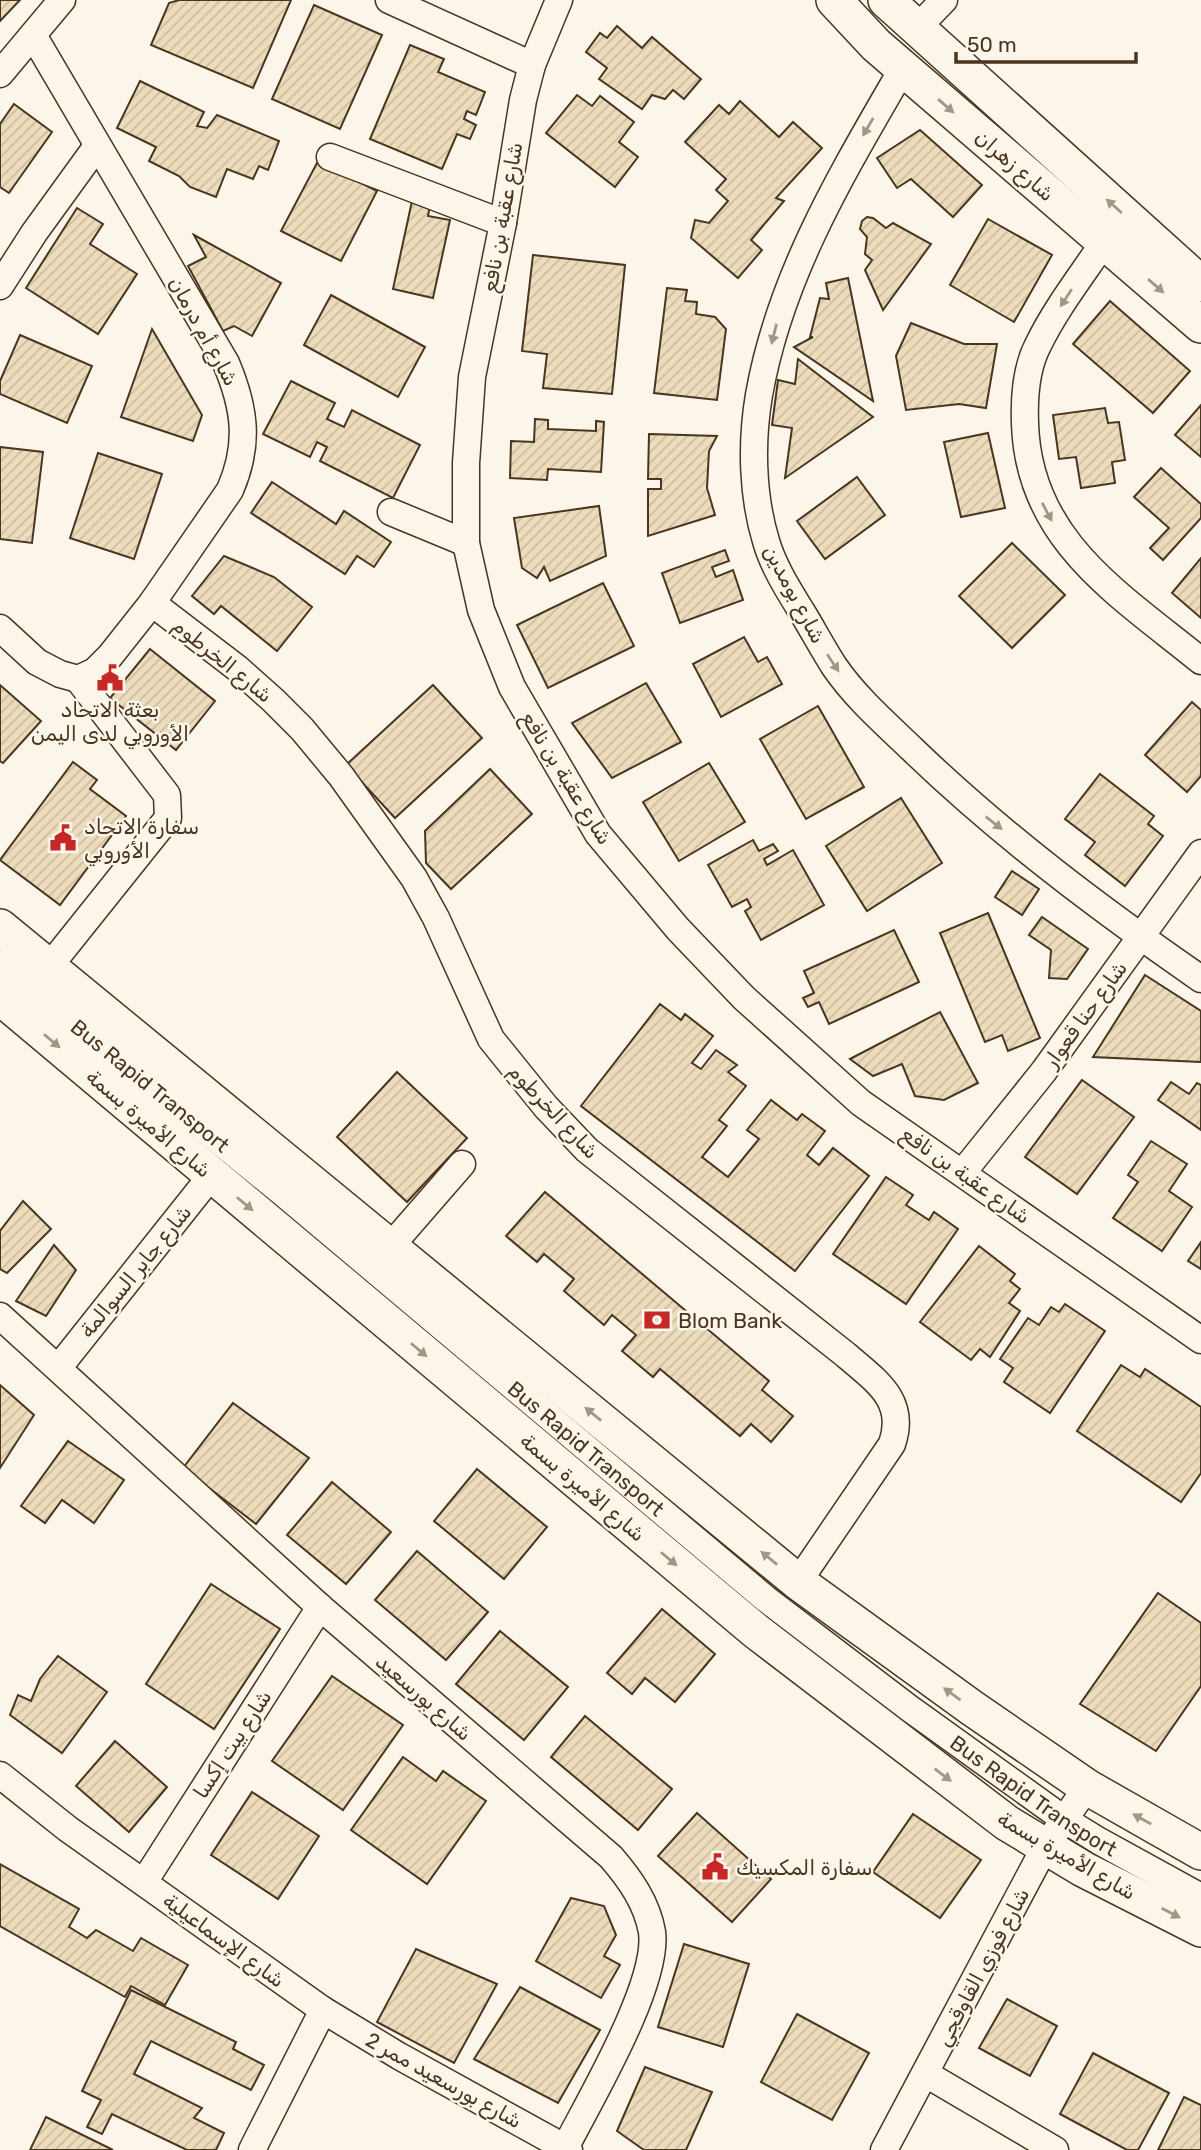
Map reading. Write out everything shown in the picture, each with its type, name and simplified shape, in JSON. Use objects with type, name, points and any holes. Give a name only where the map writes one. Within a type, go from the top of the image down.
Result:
[{"type":"main road","points":[[822,0],[876,45]]},
{"type":"main road","name":"شارع زهران","points":[[834,0],[876,45],[1201,325]]},
{"type":"main road","name":"شارع زهران","points":[[886,0],[1201,284]]},
{"type":"main road","points":[[0,927],[798,1582],[972,1709],[1087,1787],[1201,1852]]},
{"type":"main road","name":"شارع الأميرة بسمة","points":[[0,997],[757,1632],[997,1815],[1055,1834],[1201,1928]]},
{"type":"street","points":[[0,74],[62,0]]},
{"type":"street","points":[[389,0],[536,57]]},
{"type":"street","points":[[420,0],[536,57]]},
{"type":"street","name":"شارع عقبة بن نافع","points":[[559,0],[536,57],[523,100],[503,223],[472,377],[466,463],[466,542],[481,610],[512,687],[598,835],[678,929],[744,998],[862,1103],[1201,1340]]},
{"type":"street","points":[[917,28],[944,0]]},
{"type":"street","name":"شارع أم درمان","points":[[33,34],[226,363],[239,393],[243,419],[239,470],[230,490],[152,603],[110,656],[95,671],[78,679]]},
{"type":"street","name":"شارع بومدين","points":[[902,68],[820,215],[793,275],[777,321],[760,394],[755,435],[756,487],[766,542],[790,592],[835,668],[869,707],[965,800],[1141,937],[1201,979]]},
{"type":"street","points":[[0,286],[34,233],[97,146]]},
{"type":"street","points":[[330,157],[503,223]]},
{"type":"street","points":[[1104,242],[1038,344],[1031,363],[1024,408],[1028,458],[1045,510],[1078,557],[1105,583],[1201,661]]},
{"type":"street","points":[[391,512],[466,542]]},
{"type":"street","name":"شارع الخرطوم","points":[[152,603],[237,668],[273,700],[302,729],[341,776],[414,878],[436,918],[491,1040],[546,1107],[587,1150],[846,1355],[882,1387],[898,1418],[892,1444],[798,1582]]},
{"type":"street","points":[[0,628],[37,662],[60,674],[78,679],[167,795],[168,818],[48,968]]},
{"type":"street","name":"شارع حنا قعوار","points":[[963,1172],[1044,1071],[1201,853]]},
{"type":"street","name":"Bus Rapid Transport","points":[[0,963],[284,1194],[766,1599],[909,1708],[1055,1834],[1099,1841],[1201,1897]]},
{"type":"street","points":[[389,1248],[462,1164]]},
{"type":"street","name":"شارع جابر السوالمة","points":[[59,1367],[212,1176]]},
{"type":"street","name":"شارع بورسعيد","points":[[0,1316],[320,1607],[611,1857],[629,1878],[648,1914],[652,1934],[647,1973],[633,2014],[566,2149]]},
{"type":"street","name":"شارع بيت إكسا","points":[[144,1882],[320,1607]]},
{"type":"street","name":"شارع الإسماعيلية","points":[[0,1775],[68,1829],[323,2010]]},
{"type":"street","name":"شارع فوزي القاوقجي","points":[[884,2150],[1055,1834],[1087,1787]]},
{"type":"street","points":[[252,2150],[323,2010]]},
{"type":"street","name":"شارع بورسعيد ممر 2","points":[[323,2010],[399,2056],[566,2149]]},
{"type":"street","points":[[926,2074],[1055,2150]]},
{"type":"building","points":[[0,0],[20,0],[0,21]]},
{"type":"building","points":[[179,0],[291,0],[253,88],[151,45],[169,3]]},
{"type":"building","points":[[314,5],[382,35],[340,129],[272,99]]},
{"type":"building","points":[[617,26],[642,48],[652,37],[701,79],[684,99],[673,90],[665,99],[652,95],[642,109],[599,79],[607,68],[586,52],[600,33],[607,38]]},
{"type":"building","points":[[410,45],[444,59],[438,72],[485,92],[476,115],[467,111],[464,119],[476,125],[470,139],[457,134],[442,169],[370,139]]},
{"type":"building","points":[[140,81],[204,112],[197,126],[207,128],[217,115],[279,141],[268,170],[259,166],[253,179],[227,169],[216,197],[190,187],[179,176],[149,161],[156,147],[117,128]]},
{"type":"building","points":[[577,95],[592,106],[600,96],[634,122],[619,142],[638,157],[615,187],[546,133]]},
{"type":"building","points":[[740,101],[779,137],[793,122],[822,148],[776,198],[784,201],[751,240],[762,250],[738,278],[691,238],[695,220],[709,223],[728,201],[716,190],[726,179],[685,142],[719,105],[729,114]]},
{"type":"building","points":[[14,104],[52,132],[9,193],[0,187],[0,124]]},
{"type":"building","points":[[920,130],[982,185],[953,217],[911,179],[897,188],[877,158]]},
{"type":"building","points":[[318,161],[377,191],[341,261],[281,231]]},
{"type":"building","points":[[412,201],[430,205],[428,216],[450,220],[433,298],[393,289]]},
{"type":"building","points":[[77,208],[103,224],[90,244],[137,274],[98,334],[26,288]]},
{"type":"building","points":[[867,217],[873,218],[886,228],[893,223],[931,244],[883,310],[865,270],[872,260],[865,254],[867,237],[860,229],[862,221]]},
{"type":"building","points":[[988,219],[1052,255],[1014,322],[950,285]]},
{"type":"building","points":[[194,235],[281,283],[252,336],[234,326],[223,331],[188,266],[206,257]]},
{"type":"building","points":[[533,255],[625,265],[612,394],[543,388],[547,354],[522,351]]},
{"type":"building","points":[[848,278],[873,401],[794,347],[813,337],[810,337],[820,298],[829,299],[826,283]]},
{"type":"building","points":[[667,288],[687,290],[685,301],[697,302],[696,314],[715,317],[726,329],[717,400],[654,393]]},
{"type":"building","points":[[331,295],[425,347],[398,397],[304,345]]},
{"type":"building","points":[[1110,301],[1190,371],[1153,413],[1073,344]]},
{"type":"building","points":[[911,323],[964,344],[997,344],[986,408],[959,404],[906,410],[896,356]]},
{"type":"building","points":[[152,329],[202,415],[193,441],[121,417]]},
{"type":"building","points":[[20,335],[92,366],[67,423],[0,394],[0,381]]},
{"type":"building","points":[[798,359],[873,417],[785,478],[792,428],[772,425],[778,380],[795,384]]},
{"type":"building","points":[[291,381],[335,403],[327,419],[344,427],[352,410],[420,445],[393,498],[320,461],[327,447],[317,442],[310,457],[263,434]]},
{"type":"building","points":[[1201,405],[1201,457],[1175,435]]},
{"type":"building","points":[[1105,408],[1108,423],[1119,422],[1125,460],[1112,462],[1115,483],[1081,488],[1076,457],[1059,459],[1053,415]]},
{"type":"building","points":[[535,419],[548,420],[548,429],[596,431],[596,421],[604,422],[601,472],[548,469],[547,480],[510,478],[511,441],[534,442]]},
{"type":"building","points":[[988,433],[1005,508],[961,517],[944,442]]},
{"type":"building","points":[[649,434],[717,436],[709,451],[707,488],[715,515],[648,536],[648,489],[661,489],[661,479],[648,479]]},
{"type":"building","points":[[0,447],[43,452],[32,543],[0,539]]},
{"type":"building","points":[[98,453],[162,474],[134,559],[70,538]]},
{"type":"building","points":[[1161,468],[1201,504],[1201,518],[1163,560],[1150,548],[1169,528],[1134,497]]},
{"type":"building","points":[[857,477],[885,515],[825,559],[797,521]]},
{"type":"building","points":[[272,482],[336,524],[344,511],[391,542],[374,567],[357,556],[345,574],[251,513]]},
{"type":"building","points":[[599,506],[606,556],[550,581],[544,567],[537,578],[522,568],[514,518]]},
{"type":"building","points":[[1012,543],[1065,595],[1012,648],[959,596]]},
{"type":"building","points":[[725,550],[729,561],[712,567],[716,577],[733,570],[743,600],[680,623],[662,573]]},
{"type":"building","points":[[224,556],[274,577],[312,607],[277,651],[221,606],[214,614],[192,596]]},
{"type":"building","points":[[1201,558],[1201,618],[1172,593]]},
{"type":"building","points":[[603,583],[634,646],[548,688],[517,625]]},
{"type":"building","points":[[744,637],[758,662],[767,657],[782,684],[721,717],[693,664]]},
{"type":"building","points":[[150,649],[215,701],[176,750],[110,698]]},
{"type":"building","points":[[646,683],[681,742],[612,778],[572,723]]},
{"type":"building","points":[[0,685],[41,721],[3,763],[0,761]]},
{"type":"building","points":[[433,685],[482,738],[395,818],[346,765]]},
{"type":"building","points":[[1192,702],[1201,710],[1201,776],[1187,792],[1145,755]]},
{"type":"building","points":[[818,706],[864,787],[806,819],[760,739]]},
{"type":"building","name":"سفارة الاتحاد الأوروبي","points":[[73,762],[97,780],[90,789],[126,816],[60,905],[0,860]]},
{"type":"building","points":[[709,763],[745,822],[679,861],[643,802]]},
{"type":"building","points":[[490,769],[532,814],[451,889],[426,863],[425,831]]},
{"type":"building","points":[[1100,774],[1154,816],[1148,824],[1163,836],[1125,886],[1085,855],[1095,842],[1065,819]]},
{"type":"building","points":[[901,798],[942,863],[867,911],[826,846]]},
{"type":"building","points":[[753,840],[759,851],[773,844],[778,851],[764,859],[767,865],[793,850],[824,905],[761,940],[745,911],[751,907],[747,899],[732,907],[708,865]]},
{"type":"building","points":[[1012,871],[1039,889],[1022,915],[995,897]]},
{"type":"building","points":[[988,913],[1040,1038],[1008,1051],[1002,1035],[985,1042],[940,933]]},
{"type":"building","points":[[1042,917],[1088,949],[1067,979],[1049,978],[1051,950],[1029,935]]},
{"type":"building","points":[[894,930],[919,982],[829,1024],[819,1002],[808,1007],[803,998],[814,993],[804,971]]},
{"type":"building","points":[[1145,975],[1201,1011],[1201,1062],[1093,1057]]},
{"type":"building","points":[[660,1004],[681,1020],[685,1014],[713,1036],[692,1063],[701,1069],[716,1050],[737,1065],[728,1072],[746,1086],[719,1120],[727,1126],[702,1157],[728,1177],[759,1139],[747,1130],[771,1100],[797,1120],[802,1114],[825,1131],[807,1155],[819,1165],[833,1148],[869,1176],[795,1271],[581,1106]]},
{"type":"building","points":[[940,1012],[978,1083],[944,1100],[915,1096],[902,1064],[873,1076],[850,1059]]},
{"type":"building","points":[[397,1072],[467,1138],[407,1202],[337,1137]]},
{"type":"building","points":[[1082,1080],[1134,1117],[1077,1194],[1025,1157]]},
{"type":"building","points":[[1171,1082],[1189,1094],[1197,1083],[1201,1085],[1201,1130],[1158,1100]]},
{"type":"building","points":[[1151,1141],[1187,1164],[1169,1191],[1192,1207],[1162,1251],[1113,1218],[1138,1182],[1128,1175]]},
{"type":"building","points":[[886,1177],[913,1195],[906,1205],[929,1220],[934,1212],[958,1229],[906,1304],[833,1254]]},
{"type":"building","name":"Blom Bank","points":[[545,1192],[769,1381],[762,1390],[793,1416],[771,1442],[751,1424],[740,1436],[660,1369],[653,1377],[622,1351],[636,1335],[612,1315],[604,1325],[564,1291],[574,1279],[544,1254],[537,1262],[506,1236]]},
{"type":"building","points":[[23,1201],[51,1229],[7,1273],[0,1269],[0,1231]]},
{"type":"building","points":[[1201,1242],[1201,1269],[1188,1261]]},
{"type":"building","points":[[54,1245],[76,1270],[46,1316],[16,1301]]},
{"type":"building","points":[[979,1246],[1015,1274],[1010,1281],[1020,1289],[1009,1303],[1020,1311],[990,1357],[980,1349],[971,1360],[920,1322]]},
{"type":"building","points":[[1065,1304],[1105,1331],[1050,1413],[1004,1382],[1013,1368],[1000,1359],[1028,1318],[1039,1325],[1051,1307],[1059,1312]]},
{"type":"building","points":[[1121,1365],[1140,1377],[1145,1369],[1201,1407],[1201,1473],[1181,1502],[1077,1431]]},
{"type":"building","points":[[0,1385],[34,1415],[0,1468]]},
{"type":"building","points":[[233,1403],[309,1458],[256,1524],[183,1468]]},
{"type":"building","points":[[68,1441],[124,1480],[94,1523],[62,1500],[45,1523],[21,1506]]},
{"type":"building","points":[[477,1469],[547,1527],[504,1579],[434,1521]]},
{"type":"building","points":[[332,1482],[391,1532],[346,1584],[287,1535]]},
{"type":"building","points":[[417,1551],[488,1612],[446,1660],[375,1600]]},
{"type":"building","points":[[211,1584],[280,1629],[214,1729],[146,1684]]},
{"type":"building","points":[[1158,1593],[1201,1623],[1201,1686],[1156,1751],[1080,1704]]},
{"type":"building","points":[[662,1609],[715,1654],[675,1702],[645,1678],[632,1694],[607,1673]]},
{"type":"building","points":[[500,1631],[568,1687],[524,1740],[456,1684]]},
{"type":"building","points":[[58,1656],[107,1692],[62,1753],[10,1715],[18,1695],[31,1701],[40,1679]]},
{"type":"building","points":[[332,1676],[403,1725],[343,1810],[272,1761]]},
{"type":"building","points":[[585,1716],[672,1789],[638,1830],[551,1757]]},
{"type":"building","points":[[115,1741],[167,1787],[129,1832],[76,1786]]},
{"type":"building","points":[[403,1757],[436,1781],[443,1771],[486,1801],[427,1884],[351,1830]]},
{"type":"building","points":[[252,1792],[319,1836],[278,1899],[211,1855]]},
{"type":"building","name":"سفارة المكسيك","points":[[697,1813],[771,1879],[732,1922],[658,1856]]},
{"type":"building","points":[[913,1814],[981,1860],[940,1918],[873,1872]]},
{"type":"building","points":[[0,1864],[79,1909],[69,1927],[87,1938],[96,1930],[133,1951],[141,1938],[188,1965],[165,2005],[131,1986],[125,1997],[0,1926]]},
{"type":"building","points":[[571,1898],[604,1906],[616,1935],[604,1956],[620,1965],[601,1998],[536,1961]]},
{"type":"building","points":[[684,1944],[749,1964],[723,2047],[658,2027]]},
{"type":"building","points":[[416,1949],[497,1984],[454,2063],[377,2022]]},
{"type":"building","points":[[520,1987],[600,2030],[558,2103],[474,2059]]},
{"type":"building","points":[[131,1990],[236,2042],[233,2049],[264,2065],[251,2090],[151,2041],[134,2074],[202,2108],[194,2118],[224,2133],[216,2150],[187,2150],[112,2114],[102,2134],[87,2127],[101,2100],[82,2091]]},
{"type":"building","points":[[1007,1999],[1057,2026],[1030,2076],[979,2048]]},
{"type":"building","points":[[797,2014],[869,2053],[832,2120],[761,2082]]},
{"type":"building","points":[[1093,2053],[1169,2093],[1138,2150],[1127,2150],[1060,2114]]},
{"type":"building","points":[[645,2067],[712,2092],[686,2150],[644,2150],[617,2131]]},
{"type":"building","points":[[1184,2097],[1201,2105],[1201,2150],[1158,2150]]},
{"type":"building","points":[[46,2117],[113,2150],[30,2150]]},
{"type":"place","name":"بعثة الاتحاد الأوروبي لدى اليمن","points":[[110,678]]},
{"type":"place","name":"سفارة الاتحاد الأوروبي","points":[[63,838]]},
{"type":"place","name":"Blom Bank","points":[[657,1320]]},
{"type":"place","name":"سفارة المكسيك","points":[[715,1867]]}]
